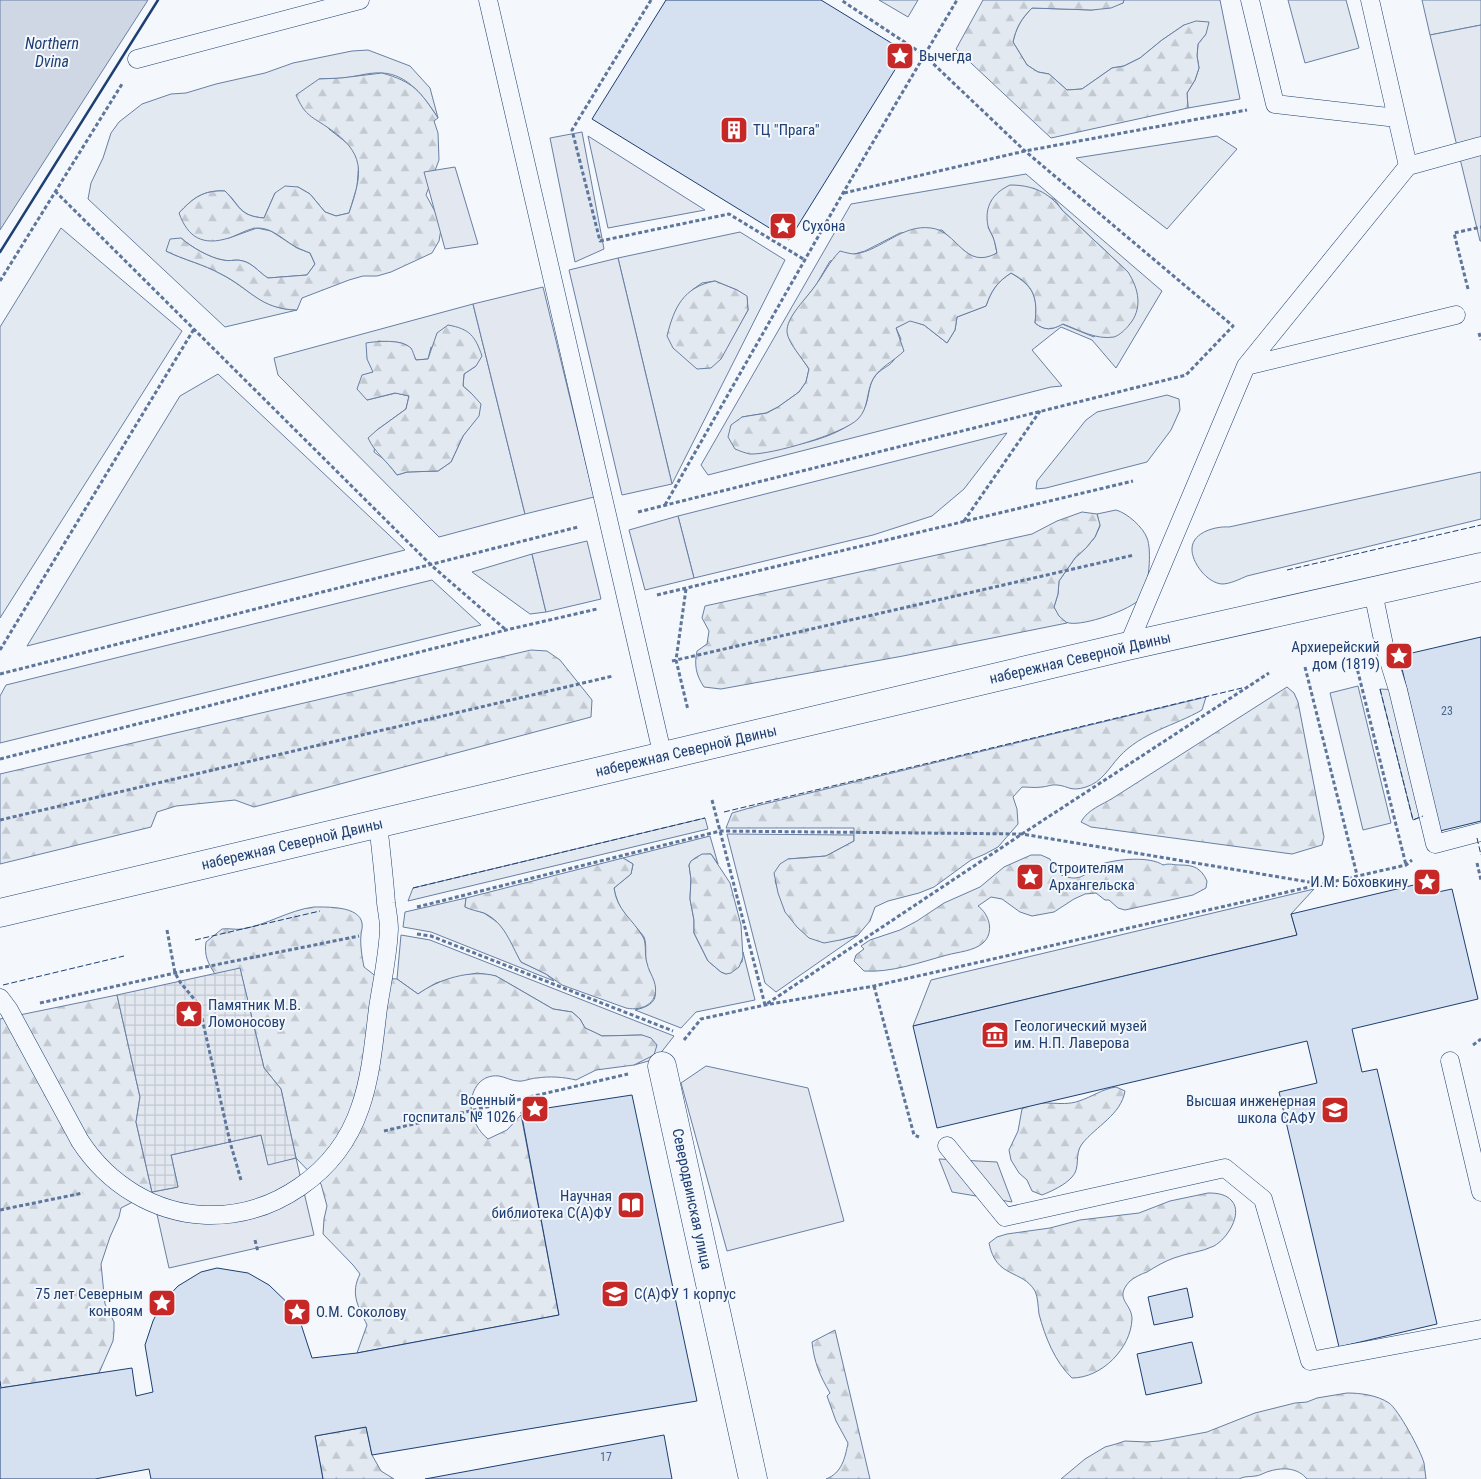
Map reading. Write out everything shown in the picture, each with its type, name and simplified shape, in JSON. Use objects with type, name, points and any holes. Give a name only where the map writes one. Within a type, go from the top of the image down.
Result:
[{"type":"main road","name":"набережная Северной Двины","points":[[1373,592],[1481,548]]},
{"type":"main road","name":"набережная Северной Двины","points":[[0,913],[1128,646],[1481,567]]},
{"type":"main road","name":"Северодвинская улица","points":[[662,1066],[753,1479]]},
{"type":"lane","points":[[137,59],[360,0]]},
{"type":"lane","points":[[488,0],[662,757]]},
{"type":"lane","points":[[1250,0],[1276,104],[1397,118]]},
{"type":"lane","points":[[1370,0],[1408,166]]},
{"type":"lane","points":[[1128,646],[1246,366],[1408,166],[1481,146]]},
{"type":"lane","points":[[1246,366],[1456,314]]},
{"type":"lane","points":[[1373,592],[1384,646],[1398,690],[1435,844],[1481,832]]},
{"type":"lane","points":[[0,998],[9,1010],[80,1142],[94,1160],[121,1185],[135,1195],[153,1203],[185,1213],[216,1215],[249,1210],[274,1202],[308,1182],[323,1168],[346,1140],[360,1108],[373,1051],[389,930],[378,824]]},
{"type":"lane","points":[[1450,1061],[1481,1192]]},
{"type":"lane","points":[[947,1146],[1005,1216],[1225,1168],[1263,1199],[1310,1361],[1481,1329]]},
{"type":"path","points":[[651,0],[572,130],[600,241],[729,214],[806,260]]},
{"type":"path","points":[[841,0],[924,55],[1025,151],[1233,326],[1186,374]]},
{"type":"path","points":[[664,505],[843,193],[957,0]]},
{"type":"path","points":[[0,281],[137,59]]},
{"type":"path","points":[[843,193],[1025,151],[1276,104]]},
{"type":"path","points":[[55,191],[431,565],[506,630]]},
{"type":"path","points":[[1470,296],[1454,233],[1481,227]]},
{"type":"path","points":[[0,650],[194,329]]},
{"type":"path","points":[[1479,331],[1481,340]]},
{"type":"path","points":[[964,522],[1040,410]]},
{"type":"path","points":[[0,759],[506,630],[686,589],[1133,481]]},
{"type":"path","points":[[0,820],[676,660],[1170,546]]},
{"type":"path","points":[[686,589],[676,660],[688,710]]},
{"type":"path","points":[[1354,656],[1406,865]]},
{"type":"path","points":[[1305,667],[1357,875]]},
{"type":"path","points":[[765,1005],[1269,673]]},
{"type":"path","points":[[712,800],[765,1005]]},
{"type":"path","points":[[388,914],[720,831],[1022,834],[1318,884]]},
{"type":"path","points":[[346,1140],[662,1066],[701,1019],[765,1005],[874,986],[1406,865],[1435,844]]},
{"type":"path","points":[[167,930],[175,973],[199,1005],[230,1142],[249,1210],[258,1252]]},
{"type":"path","points":[[874,986],[914,1135],[947,1146]]},
{"type":"path","points":[[0,1210],[121,1185]]},
{"type":"green space","points":[[879,0],[918,0],[908,17]]},
{"type":"green space","points":[[983,0],[1124,0],[1123,3],[1111,8],[1092,10],[1032,8],[1022,20],[1017,28],[1013,42],[1027,65],[1038,72],[1049,74],[1067,90],[1082,89],[1112,68],[1124,66],[1140,58],[1184,25],[1196,21],[1209,22],[1206,34],[1198,44],[1199,68],[1195,80],[1187,93],[1188,108],[1051,138],[956,49]]},
{"type":"green space","points":[[1124,0],[1220,0],[1240,99],[1188,108],[1187,93],[1195,80],[1199,68],[1198,44],[1206,34],[1184,25],[1140,58],[1124,66],[1112,68],[1082,89],[1067,90],[1049,74],[1038,72],[1027,65],[1013,42],[1019,24],[1032,8],[1092,10],[1123,3]]},
{"type":"green space","points":[[1288,0],[1346,0],[1359,48],[1305,63]]},
{"type":"green space","points":[[1422,0],[1481,0],[1481,25],[1430,35]]},
{"type":"green space","points":[[368,50],[410,66],[430,88],[438,118],[415,88],[408,82],[391,74],[377,73],[319,79],[329,129],[352,147],[359,161],[357,187],[349,213],[336,216],[325,212],[310,194],[298,187],[275,193],[264,218],[245,213],[225,191],[210,192],[199,196],[179,213],[229,238],[257,228],[271,231],[297,248],[310,253],[315,264],[307,275],[268,278],[246,262],[212,257],[181,238],[166,251],[221,274],[265,302],[285,309],[297,310],[225,327],[88,199],[91,183],[103,158],[111,133],[119,122],[142,104],[171,94],[186,93],[265,73],[293,63],[352,51]]},
{"type":"green space","points":[[382,73],[409,84],[421,94],[438,118],[434,121],[438,133],[439,160],[426,195],[438,217],[441,229],[439,241],[432,253],[391,272],[349,280],[302,298],[297,310],[284,309],[264,302],[221,274],[166,251],[170,239],[181,238],[212,257],[246,262],[268,278],[307,275],[315,264],[310,253],[296,247],[273,232],[255,228],[229,238],[211,241],[204,240],[198,238],[187,229],[179,213],[199,196],[210,192],[225,191],[245,213],[264,218],[275,193],[285,186],[298,187],[310,194],[325,212],[336,216],[349,213],[357,186],[358,164],[355,155],[340,136],[308,114],[296,95],[319,79]]},
{"type":"green space","points":[[1217,136],[1237,149],[1167,229],[1076,158]]},
{"type":"green space","points":[[1026,174],[1162,291],[1116,368],[1092,340],[1061,327],[1032,350],[1062,386],[1051,387],[708,475],[701,465],[851,204]],"holes":[[[1033,188],[1055,200],[1062,210],[1128,272],[1094,337],[1062,324],[1048,329],[1035,323],[1036,306],[1033,293],[1025,283],[1011,273],[995,287],[986,306],[957,317],[955,330],[947,343],[924,325],[910,320],[896,328],[901,339],[894,359],[873,379],[866,405],[859,417],[842,429],[810,442],[790,446],[742,417],[766,413],[778,407],[799,392],[806,382],[809,369],[792,344],[799,307],[816,285],[830,261],[865,251],[900,233],[942,230],[956,244],[974,257],[986,259],[997,253],[994,239],[988,227]]]},
{"type":"green space","points":[[1010,185],[1026,186],[1046,194],[1128,272],[1135,285],[1138,306],[1133,319],[1125,330],[1114,337],[1107,338],[1088,334],[1063,324],[1055,328],[1042,327],[1035,323],[1036,306],[1033,293],[1025,282],[1011,273],[995,287],[986,306],[957,317],[955,330],[947,343],[924,325],[910,321],[896,328],[904,351],[873,379],[862,415],[850,425],[823,437],[774,451],[750,454],[735,449],[728,437],[731,425],[742,417],[767,413],[778,407],[799,392],[806,382],[809,369],[790,341],[787,332],[788,326],[793,314],[840,251],[855,254],[865,252],[901,233],[921,228],[931,228],[948,236],[969,254],[977,257],[986,257],[997,253],[994,239],[988,226],[987,212],[995,196]]},
{"type":"green space","points":[[61,228],[182,331],[0,618],[0,327]]},
{"type":"green space","points":[[740,232],[785,260],[672,484],[618,258]],"holes":[[[715,281],[737,290],[747,297],[748,310],[728,345],[692,290],[702,283]]]},
{"type":"green space","points":[[715,281],[747,296],[748,310],[721,359],[711,368],[697,369],[673,348],[667,336],[673,316],[682,300],[695,288]]},
{"type":"green space","points":[[473,304],[525,514],[439,537],[278,375],[274,358]],"holes":[[[378,341],[401,343],[409,348],[416,360],[428,359],[431,347],[476,366],[464,374],[463,386],[472,394],[478,416],[463,436],[451,462],[438,471],[407,472],[397,475],[385,460],[374,452],[377,430],[406,409],[409,396],[396,393],[367,400],[362,376],[373,372]]]},
{"type":"green space","points":[[448,325],[471,334],[482,356],[476,366],[464,374],[463,386],[481,404],[479,416],[463,436],[451,462],[438,471],[407,472],[397,475],[368,438],[406,409],[409,396],[395,393],[367,400],[357,389],[362,375],[373,372],[367,359],[366,343],[383,341],[402,343],[411,348],[416,360],[428,359],[437,333]]},
{"type":"green space","points":[[218,374],[405,550],[27,646],[180,396]]},
{"type":"green space","points":[[1167,395],[1179,399],[1180,410],[1171,430],[1147,462],[1036,489],[1037,481],[1086,420],[1097,412]]},
{"type":"green space","points":[[1007,433],[964,489],[932,516],[873,535],[694,578],[678,516]]},
{"type":"green space","points":[[1481,472],[1481,519],[1247,576],[1225,584],[1216,583],[1206,576],[1197,565],[1192,554],[1193,542],[1196,538],[1212,529],[1229,527]]},
{"type":"green space","points":[[1116,510],[1134,521],[1147,538],[1149,544],[1149,569],[1144,593],[1136,603],[1118,612],[1096,620],[1076,623],[1066,622],[1056,612],[1054,607],[1059,581],[1075,558],[1095,537],[1100,526],[1097,514]]},
{"type":"green space","points":[[1082,512],[1097,514],[1100,525],[1095,537],[1075,558],[1059,581],[1054,607],[1059,616],[1067,623],[903,656],[721,689],[704,687],[699,678],[696,670],[697,651],[707,644],[709,631],[702,618],[705,606],[1032,534],[1057,521]]},
{"type":"green space","points":[[532,554],[546,612],[530,614],[472,572]]},
{"type":"green space","points":[[432,580],[481,625],[0,743],[0,696],[6,685]]},
{"type":"green space","points":[[531,650],[547,651],[560,660],[592,700],[591,717],[254,807],[235,800],[176,806],[157,812],[151,827],[0,864],[0,774]]},
{"type":"green space","points":[[1358,686],[1391,823],[1363,830],[1330,693]]},
{"type":"green space","points":[[1287,687],[1294,693],[1298,702],[1324,837],[1322,845],[1292,854],[1091,827],[1081,822],[1087,814],[1096,808]]},
{"type":"green space","points":[[1380,689],[1398,690],[1425,815],[1413,820]]},
{"type":"green space","points":[[1206,697],[1202,710],[1138,741],[1128,748],[1105,774],[1092,785],[1076,789],[1055,785],[1022,787],[1013,797],[1017,809],[1018,824],[998,847],[971,860],[934,887],[888,901],[875,907],[870,921],[858,935],[840,940],[824,943],[809,938],[797,927],[785,912],[778,893],[774,873],[780,864],[788,859],[826,856],[854,841],[854,828],[726,828],[732,813],[760,805]]},
{"type":"green space","points":[[705,818],[708,829],[408,901],[413,888]]},
{"type":"green space","points":[[727,834],[854,835],[854,841],[826,856],[788,859],[775,881],[781,898],[840,940],[858,935],[776,992],[765,983]]},
{"type":"green space","points":[[710,836],[718,864],[711,854],[698,856],[689,865],[694,933],[708,961],[726,974],[742,962],[743,952],[755,1000],[696,1012],[681,1028],[635,1010],[652,1002],[655,997],[655,990],[646,961],[644,937],[622,910],[614,888],[631,874],[633,864],[623,858]]},
{"type":"green space","points":[[702,854],[711,854],[730,883],[741,925],[743,957],[739,967],[731,973],[721,972],[708,961],[694,933],[689,865],[691,861]]},
{"type":"green space","points":[[1031,855],[1041,855],[1050,859],[1056,872],[1070,878],[1080,877],[1102,864],[1124,860],[1142,859],[1163,865],[1189,866],[1196,868],[1202,873],[1207,881],[1206,888],[1193,895],[1125,910],[1118,908],[1109,900],[1105,900],[1096,893],[1085,894],[1054,912],[1032,916],[1020,912],[1002,899],[991,897],[978,906],[988,918],[990,929],[987,939],[975,948],[885,970],[864,971],[854,961],[856,955],[864,949],[861,946],[870,940],[900,930],[944,903],[980,887],[1004,867]]},
{"type":"green space","points":[[623,858],[633,864],[631,874],[614,888],[616,896],[618,903],[643,937],[648,968],[656,988],[653,999],[649,1004],[639,1008],[626,1008],[562,985],[546,974],[521,962],[506,934],[497,922],[484,913],[465,907],[466,898]]},
{"type":"green space","points":[[1314,889],[1291,914],[1297,935],[913,1026],[931,980]]},
{"type":"green space","points":[[466,898],[465,907],[484,913],[500,924],[507,933],[521,962],[546,974],[554,981],[431,932],[403,927],[405,912]]},
{"type":"green space","points":[[314,907],[349,910],[360,917],[364,967],[378,978],[397,979],[418,994],[436,984],[456,977],[476,974],[496,976],[553,1009],[572,1012],[580,1019],[585,1028],[602,1036],[642,1035],[651,1038],[657,1045],[654,1055],[634,1065],[596,1070],[576,1080],[546,1077],[520,1081],[499,1076],[487,1077],[478,1084],[473,1094],[471,1106],[474,1120],[478,1128],[488,1139],[507,1130],[521,1115],[559,1315],[357,1353],[367,1325],[358,1306],[355,1294],[360,1274],[323,1234],[327,1206],[321,1184],[296,1158],[281,1089],[264,1068],[240,969],[215,974],[206,955],[206,942],[222,929],[251,927],[296,911]]},
{"type":"green space","points":[[401,935],[430,940],[674,1036],[656,1059],[634,1065],[654,1054],[642,1035],[602,1036],[585,1028],[580,1019],[572,1012],[553,1009],[496,976],[477,973],[446,980],[436,983],[418,994],[397,979]]},
{"type":"green space","points":[[117,995],[140,1097],[136,1122],[152,1192],[121,1208],[101,1264],[105,1304],[114,1322],[113,1341],[99,1373],[0,1388],[0,1019]]},
{"type":"green space","points":[[1116,1087],[1125,1091],[1123,1099],[1113,1114],[1082,1144],[1078,1152],[1075,1173],[1072,1177],[1054,1190],[1042,1195],[1032,1191],[1027,1180],[1019,1173],[1011,1160],[1009,1150],[1018,1131],[1022,1109],[1029,1105],[1043,1103],[1072,1103],[1106,1089]]},
{"type":"green space","points":[[1208,1193],[1224,1195],[1235,1206],[1235,1219],[1224,1238],[1214,1246],[1171,1259],[1130,1281],[1123,1292],[1123,1297],[1132,1319],[1126,1340],[1113,1359],[1104,1367],[1083,1377],[1072,1378],[1056,1357],[1044,1331],[1035,1291],[1030,1284],[997,1263],[989,1243],[997,1237],[1007,1234],[1050,1228],[1080,1220],[1139,1213],[1170,1201]]},
{"type":"green space","points":[[835,1330],[870,1479],[826,1479],[839,1469],[848,1443],[836,1421],[827,1396],[830,1393],[818,1369],[812,1342]]},
{"type":"green space","points":[[1347,1393],[1374,1396],[1384,1400],[1393,1407],[1419,1449],[1424,1463],[1426,1479],[1307,1479],[1295,1471],[1285,1469],[1239,1479],[1061,1479],[1085,1459],[1105,1447],[1125,1441],[1159,1441],[1207,1432],[1255,1413]]},
{"type":"green space","points":[[366,1427],[372,1455],[381,1471],[394,1479],[323,1479],[315,1436]]},
{"type":"shaded area","points":[[1481,25],[1481,241],[1480,241],[1430,35]]},
{"type":"shaded area","points":[[582,132],[604,249],[575,262],[550,138]]},
{"type":"shaded area","points":[[588,136],[705,210],[608,228]]},
{"type":"shaded area","points":[[455,167],[478,244],[445,249],[424,172]]},
{"type":"shaded area","points":[[618,258],[672,484],[622,495],[569,270]]},
{"type":"shaded area","points":[[543,287],[594,497],[525,514],[473,304]]},
{"type":"shaded area","points":[[678,516],[694,578],[645,590],[629,530]]},
{"type":"shaded area","points":[[587,541],[601,599],[546,612],[532,554]]},
{"type":"shaded area","points":[[240,968],[264,1068],[281,1089],[296,1158],[268,1165],[261,1135],[171,1155],[178,1187],[152,1192],[136,1122],[140,1097],[117,995]]},
{"type":"shaded area","points":[[706,1066],[808,1088],[844,1221],[727,1251],[681,1083]]},
{"type":"shaded area","points":[[261,1135],[268,1164],[296,1158],[314,1235],[169,1268],[152,1192],[178,1187],[171,1155]]},
{"type":"shaded area","points":[[939,1159],[997,1162],[1012,1202],[952,1192]]},
{"type":"water","name":"Northern Dvina","points":[[0,0],[148,0],[0,230]]},
{"type":"building","name":"ТЦ \"Прага\"","points":[[666,0],[821,0],[906,52],[789,240],[592,119]]},
{"type":"building","points":[[1481,637],[1481,821],[1440,831],[1399,656]]},
{"type":"building","name":"Высшая инженерная школа САФУ","points":[[1435,880],[1438,892],[1452,889],[1478,999],[1352,1029],[1362,1072],[1377,1069],[1437,1324],[1339,1347],[1279,1092],[1317,1083],[1307,1041],[937,1128],[913,1026],[1297,935],[1291,914]]},
{"type":"building","name":"С(А)ФУ 1 корпус","points":[[632,1095],[697,1401],[372,1455],[366,1427],[315,1436],[323,1479],[151,1479],[149,1469],[95,1479],[0,1479],[0,1388],[132,1368],[136,1396],[153,1392],[145,1345],[153,1321],[162,1303],[178,1286],[201,1272],[217,1268],[248,1273],[269,1285],[297,1312],[312,1358],[357,1353],[559,1315],[521,1112]]},
{"type":"building","points":[[1187,1288],[1193,1317],[1154,1325],[1148,1297]]},
{"type":"building","points":[[1192,1342],[1202,1383],[1146,1395],[1137,1354]]},
{"type":"building","points":[[664,1435],[672,1479],[425,1479]]},
{"type":"fence","points":[[1287,570],[1481,525]]},
{"type":"fence","points":[[724,812],[1242,688]]},
{"type":"fence","points":[[1380,689],[1413,820],[1423,816]]},
{"type":"fence","points":[[413,888],[705,818]]},
{"type":"fence","points":[[1477,838],[1481,855]]},
{"type":"fence","points":[[195,940],[320,911]]},
{"type":"fence","points":[[3,985],[124,956]]},
{"type":"fence","points":[[0,1381],[1,1388]]},
{"type":"wall","points":[[0,252],[158,0]]},
{"type":"place","name":"Вычегда","points":[[900,56]]},
{"type":"place","name":"ТЦ \"Прага\"","points":[[734,130]]},
{"type":"place","name":"Сухона","points":[[783,226]]},
{"type":"place","name":"Архиерейский дом (1819)","points":[[1399,656]]},
{"type":"place","name":"Строителям Архангельска","points":[[1030,877]]},
{"type":"place","name":"И.М. Боховкину","points":[[1427,882]]},
{"type":"place","name":"Памятник М.В. Ломоносову","points":[[189,1014]]},
{"type":"place","name":"Геологический музей им. Н.П. Лаверова","points":[[995,1035]]},
{"type":"place","name":"Военный госпиталь № 1026","points":[[535,1109]]},
{"type":"place","name":"Высшая инженерная школа САФУ","points":[[1335,1110]]},
{"type":"place","name":"Научная библиотека С(А)ФУ","points":[[631,1205]]},
{"type":"place","name":"С(А)ФУ 1 корпус","points":[[615,1294]]},
{"type":"place","name":"75 лет Северным конвоям","points":[[162,1303]]},
{"type":"place","name":"О.М. Соколову","points":[[297,1312]]}]
